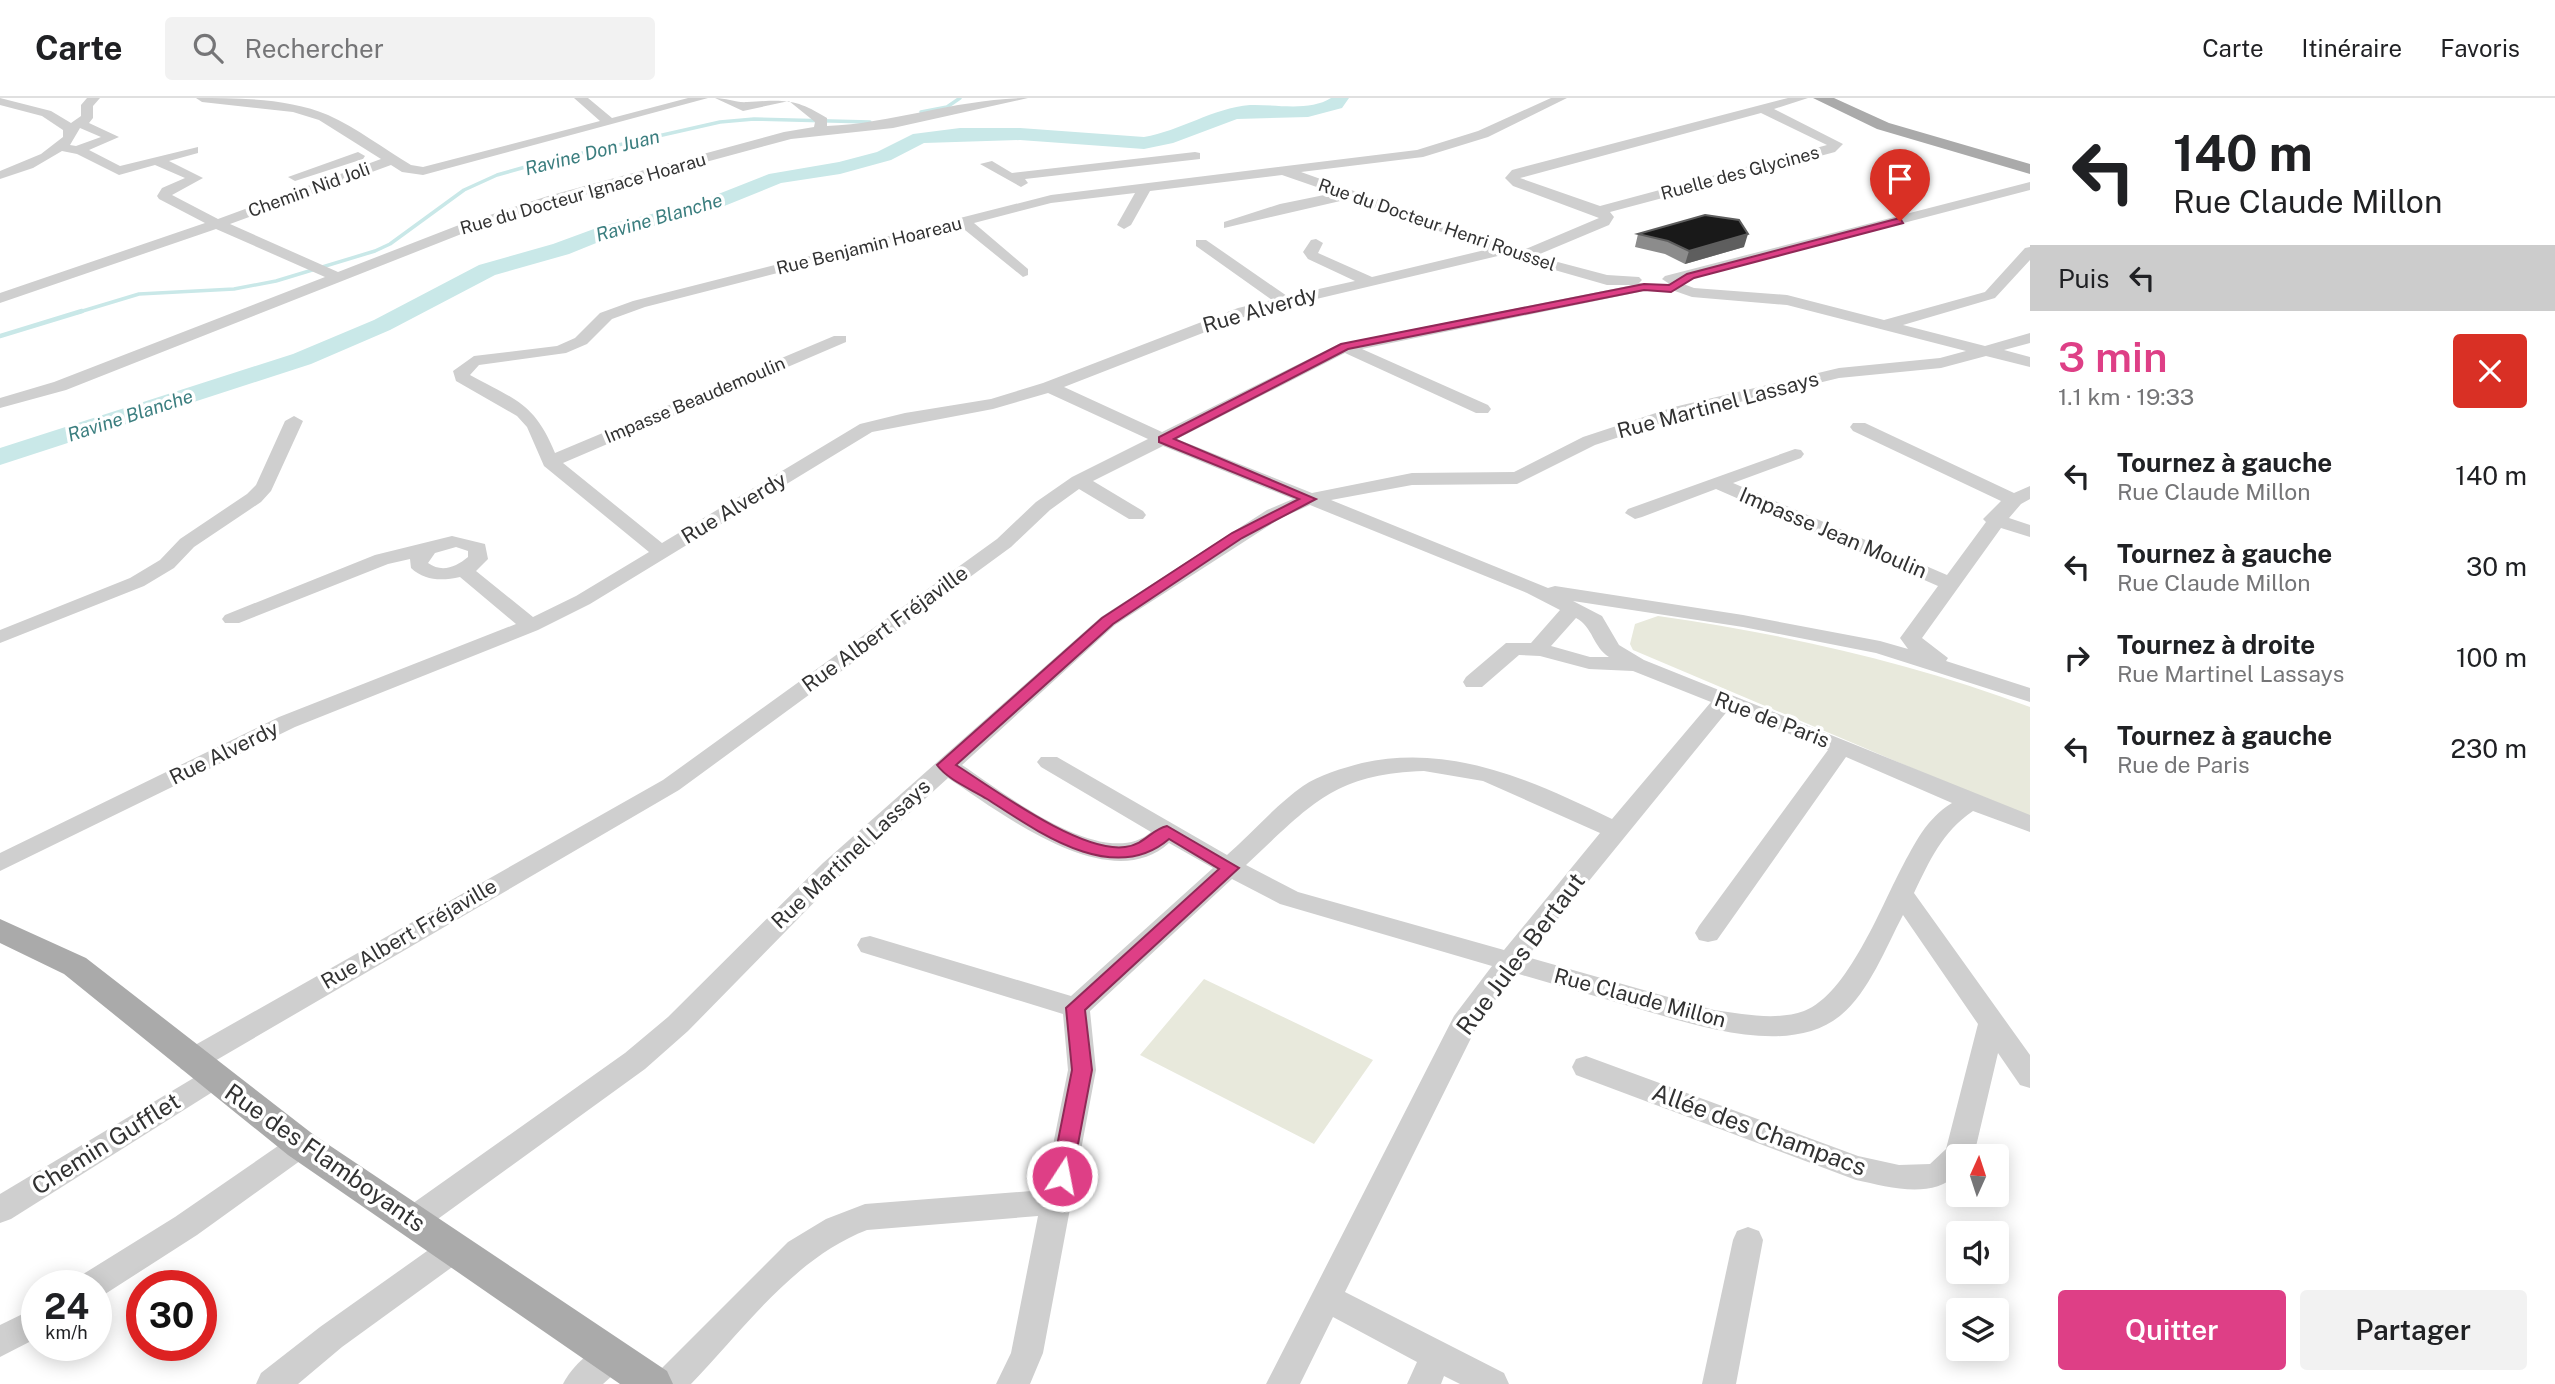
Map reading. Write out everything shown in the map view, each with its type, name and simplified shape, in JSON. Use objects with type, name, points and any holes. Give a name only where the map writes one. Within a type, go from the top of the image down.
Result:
[{"type":"main road","points":[[1821,98],[1883,126],[2030,169]]},
{"type":"main road","name":"Rue des Flamboyants","points":[[0,930],[75,966],[301,1145],[653,1384]]},
{"type":"street","points":[[0,174],[33,163],[62,147],[76,126],[87,118],[87,105],[94,98]]},
{"type":"street","points":[[202,98],[264,101],[323,117],[391,160]]},
{"type":"street","points":[[580,98],[609,122]]},
{"type":"street","name":"Chemin Nid Joli","points":[[0,298],[217,224],[391,160],[411,170],[430,171],[702,98]]},
{"type":"street","points":[[720,98],[743,107],[785,98]]},
{"type":"street","points":[[793,98],[807,106],[821,125]]},
{"type":"street","name":"Rue du Docteur Ignace Hoarau","points":[[0,403],[60,386],[324,272],[520,209],[821,125],[867,128],[1022,98]]},
{"type":"street","name":"Rue Benjamin Hoareau","points":[[661,552],[550,462],[535,425],[509,401],[462,377],[461,371],[465,366],[474,361],[572,346],[607,316],[688,290],[965,223],[1052,199],[1146,185],[1431,152],[1483,134],[1561,98]]},
{"type":"street","points":[[1599,211],[1512,178],[1517,173],[1801,98]]},
{"type":"street","points":[[0,101],[50,114],[76,126],[112,137],[78,150]]},
{"type":"street","name":"Ruelle des Glycines","points":[[1599,211],[1830,149],[1836,144],[1759,107]]},
{"type":"street","points":[[62,147],[78,150],[119,171],[193,150]]},
{"type":"street","points":[[296,177],[377,149]]},
{"type":"street","points":[[1009,177],[1195,156]]},
{"type":"street","points":[[158,161],[196,178],[167,191],[164,196],[217,224],[324,272]]},
{"type":"street","points":[[987,164],[1052,199]]},
{"type":"street","name":"Rue du Docteur Henri Roussel","points":[[1281,170],[1511,253],[1610,285]]},
{"type":"street","points":[[1125,225],[1146,185]]},
{"type":"street","points":[[1691,284],[2030,186]]},
{"type":"street","points":[[1229,225],[1285,208],[1349,195]]},
{"type":"street","name":"Rue Alverdy","points":[[0,863],[287,722],[531,626],[583,600],[866,428],[905,418],[993,404],[1049,387],[1192,329],[1244,311],[1369,281],[1511,253],[1578,233],[1607,220],[1599,211]]},
{"type":"street","points":[[965,223],[1023,272]]},
{"type":"street","points":[[1201,243],[1284,301]]},
{"type":"street","points":[[1316,243],[1310,252],[1313,256],[1369,281]]},
{"type":"street","points":[[1884,326],[1990,295],[2030,251]]},
{"type":"street","points":[[1691,284],[1787,300],[2030,362]]},
{"type":"street","name":"Rue Albert Fréjaville","points":[[202,1069],[671,785],[1004,543],[1044,506],[1079,481],[1345,347],[1610,285],[1691,284]]},
{"type":"street","name":"Rue Martinel Lassays","points":[[413,1220],[635,1061],[678,1024],[832,869],[1108,621],[1237,536],[1309,499],[1412,479],[1517,478],[1590,441],[1680,411],[1831,374],[1923,367],[2030,338]]},
{"type":"street","name":"Impasse Beaudemoulin","points":[[550,462],[840,339]]},
{"type":"street","points":[[1345,347],[1482,409]]},
{"type":"street","points":[[1049,387],[1164,440],[1534,589],[1595,620],[1625,602]]},
{"type":"street","points":[[0,636],[137,582],[167,564],[187,543],[254,498],[264,487],[294,421]]},
{"type":"street","points":[[1859,426],[2008,507],[2030,531]]},
{"type":"street","name":"Impasse Jean Moulin","points":[[1635,513],[1794,454]]},
{"type":"street","points":[[1079,481],[1136,514]]},
{"type":"street","name":"Impasse Jean Moulin","points":[[1717,483],[1948,583]]},
{"type":"street","points":[[1961,671],[1916,645],[1911,638],[1948,583],[2008,507]]},
{"type":"street","points":[[232,619],[382,559],[458,541],[476,547],[478,559],[463,570],[439,574],[424,571],[418,564],[419,556],[427,549]]},
{"type":"street","points":[[463,570],[531,626]]},
{"type":"street","points":[[1880,648],[1923,610],[1948,583]]},
{"type":"street","points":[[1534,589],[1625,602],[1880,648],[1961,671],[2030,695]]},
{"type":"street","points":[[1541,650],[1539,646],[1573,609]]},
{"type":"street","name":"Rue de Paris","points":[[1595,620],[1610,649],[1636,665],[1842,747],[1971,803],[2030,824]]},
{"type":"street","points":[[1474,682],[1514,648],[1541,650],[1589,663],[1636,665]]},
{"type":"street","name":"Rue Jules Bertaut","points":[[1283,1384],[1468,1016],[1724,701]]},
{"type":"street","points":[[1708,933],[1842,747]]},
{"type":"street","name":"Rue Claude Millon","points":[[1049,762],[1231,868],[1289,898],[1714,1020],[1760,1028],[1801,1024],[1833,1009],[1846,992],[1932,833],[1952,814],[1971,803]]},
{"type":"street","points":[[1076,1008],[1312,791],[1359,771],[1412,764],[1462,768],[1516,782],[1616,831]]},
{"type":"street","points":[[945,765],[1054,834],[1109,852],[1122,853],[1147,848],[1167,831]]},
{"type":"street","points":[[1900,892],[2030,1077]]},
{"type":"street","points":[[870,945],[1076,1008]]},
{"type":"street","points":[[1013,1384],[1027,1353],[1082,1070],[1076,1008]]},
{"type":"street","name":"Allée des Champacs","points":[[1586,1067],[1856,1168],[1899,1177],[1937,1176],[1959,1155],[1992,1023]]},
{"type":"street","name":"Chemin Gufflet","points":[[0,1210],[202,1069]]},
{"type":"street","points":[[112,1273],[186,1226],[301,1145]]},
{"type":"street","points":[[669,1384],[799,1251],[837,1228],[879,1216],[1056,1202]]},
{"type":"street","points":[[1719,1384],[1748,1240]]},
{"type":"street","points":[[273,1384],[331,1338],[455,1248]]},
{"type":"street","points":[[1326,1298],[1431,1369],[1492,1384]]},
{"type":"street","points":[[0,1342],[21,1330]]},
{"type":"street","points":[[580,1384],[612,1355]]},
{"type":"shaded area","points":[[1658,616],[1752,631],[1846,651],[1939,676],[2030,707],[2030,818],[1633,650],[1630,644],[1635,624]]},
{"type":"shaded area","points":[[1204,979],[1373,1060],[1314,1144],[1140,1055]]},
{"type":"building","points":[[1705,215],[1739,220],[1748,234],[1689,251],[1668,241],[1638,234]]},
{"type":"waterway","name":"Ravine Don Juan","points":[[921,112],[947,107],[960,98]]},
{"type":"waterway","name":"Ravine Blanche","points":[[0,457],[302,359],[382,325],[487,270],[561,249],[609,230],[700,209],[776,178],[840,168],[884,156],[920,138],[960,134],[1020,134],[1144,143],[1166,139],[1232,114],[1248,111],[1308,111],[1336,104],[1340,98]]},
{"type":"waterway","name":"Ravine Don Juan","points":[[76,313],[139,294],[234,289],[276,281],[375,251],[390,244],[464,190],[497,175],[543,162],[720,122],[754,119],[870,122]]},
{"type":"waterway","name":"Ravine Don Juan","points":[[0,336],[82,311]]},
{"type":"route","points":[[1062,1176],[1082,1070],[1076,1008],[1231,868],[1167,831],[1147,848],[1122,853],[1109,852],[1054,834],[945,765],[1108,621],[1237,536],[1275,514],[1309,499],[1164,440],[1332,352],[1361,342],[1474,323],[1644,287],[1658,290],[1671,288],[1690,276],[1900,221]]}]
